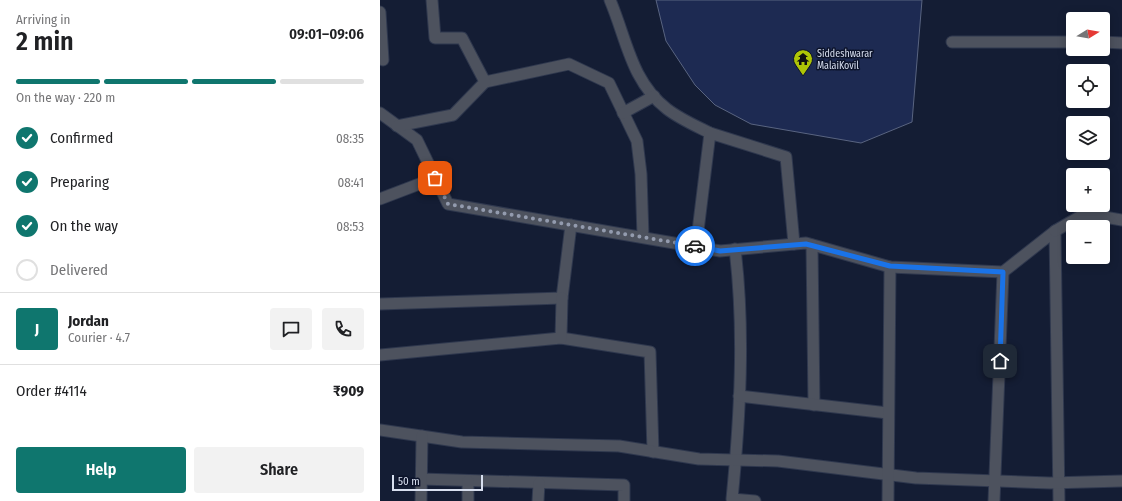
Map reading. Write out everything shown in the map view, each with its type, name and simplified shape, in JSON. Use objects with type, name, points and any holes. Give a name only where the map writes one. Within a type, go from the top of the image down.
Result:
[{"type":"street","points":[[432,0],[434,38],[462,38],[485,82]]},
{"type":"street","points":[[610,0],[621,25],[631,62],[644,86],[668,109],[710,133],[786,157],[794,244]]},
{"type":"street","points":[[380,12],[383,60]]},
{"type":"street","points":[[952,42],[1066,42]]},
{"type":"street","points":[[1110,42],[1122,43]]},
{"type":"street","points":[[397,126],[453,115],[485,82],[569,64],[609,83],[637,141],[641,174],[643,237]]},
{"type":"street","points":[[623,113],[654,96]]},
{"type":"street","points":[[380,113],[417,140],[448,204],[720,251],[794,244],[812,244],[890,266],[1003,272],[1055,231],[1081,216],[1093,215],[1122,220]]},
{"type":"street","points":[[696,246],[710,133]]},
{"type":"street","points":[[380,199],[435,178]]},
{"type":"street","points":[[561,338],[562,298],[571,225]]},
{"type":"street","points":[[1055,231],[1060,501]]},
{"type":"street","points":[[812,244],[814,405]]},
{"type":"street","points":[[735,249],[741,293],[736,460],[732,499],[755,501]]},
{"type":"street","points":[[888,501],[890,266]]},
{"type":"street","points":[[994,501],[1003,272]]},
{"type":"street","points":[[380,304],[562,298]]},
{"type":"street","points":[[380,355],[533,342],[561,338],[650,352],[653,452]]},
{"type":"street","points":[[738,396],[888,413]]},
{"type":"street","points":[[380,430],[462,442],[619,446],[699,459],[778,461],[916,478],[1060,483],[1122,481]]},
{"type":"street","points":[[421,501],[422,436]]},
{"type":"street","points":[[422,479],[624,485],[624,501]]},
{"type":"street","points":[[468,481],[468,501]]},
{"type":"street","points":[[538,501],[539,483]]},
{"type":"building","name":"Siddeshwarar MalaiKovil","points":[[656,0],[922,0],[912,122],[861,143],[751,124],[715,105],[695,85],[666,41]]},
{"type":"way so far","points":[[435,178],[448,204],[695,246]]},
{"type":"place","name":"Siddeshwarar MalaiKovil","points":[[803,76]]},
{"type":"route","points":[[695,246],[720,251],[812,244],[890,266],[1003,272],[1000,361]]}]
